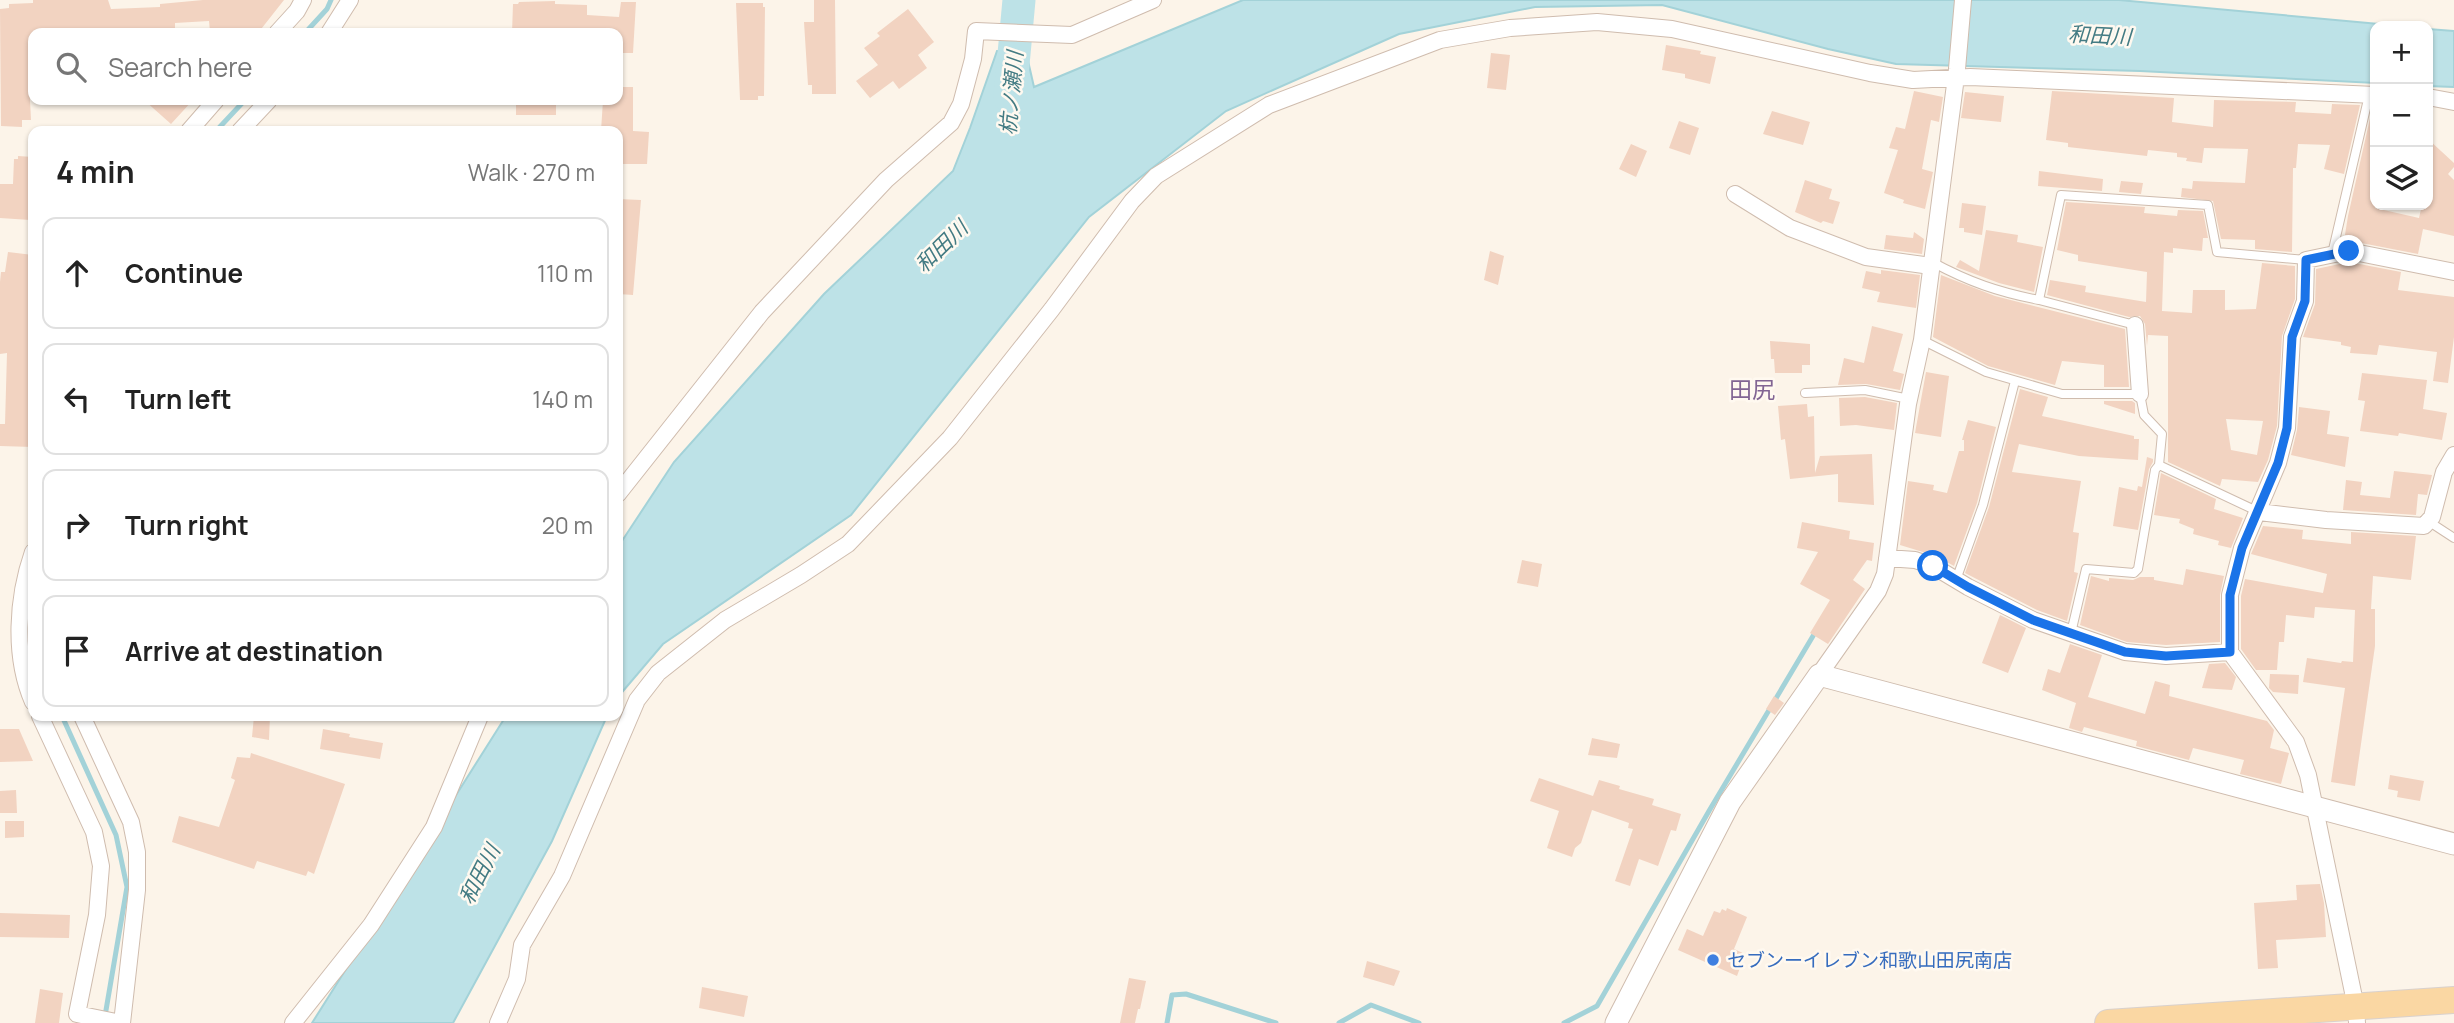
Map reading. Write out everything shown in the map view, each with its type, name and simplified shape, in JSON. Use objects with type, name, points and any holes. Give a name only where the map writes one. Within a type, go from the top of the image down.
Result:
[{"type":"main road","points":[[2108,1023],[2356,1015],[2454,1000]]},
{"type":"street","points":[[282,28],[298,11],[303,0]]},
{"type":"street","points":[[332,28],[350,0]]},
{"type":"street","points":[[623,486],[762,312],[886,180],[951,123],[961,104],[973,59],[976,31],[1072,35],[1153,0]]},
{"type":"street","points":[[1616,1023],[1730,802],[1878,591],[1885,573],[1909,399],[1922,340],[1964,0]]},
{"type":"street","points":[[498,1023],[517,979],[522,945],[562,876],[629,720],[644,691],[658,673],[725,620],[848,544],[950,438],[1052,309],[1132,201],[1156,176],[1269,105],[1440,40],[1510,28],[1597,22],[1672,29],[1913,80],[1956,74],[1970,77],[2370,95]]},
{"type":"street","points":[[2433,98],[2454,102]]},
{"type":"street","points":[[193,126],[212,105]]},
{"type":"street","points":[[245,126],[264,105]]},
{"type":"street","points":[[1735,194],[1790,228],[1866,257],[1932,263]]},
{"type":"street","points":[[2356,1015],[2308,775],[2296,742],[2230,652],[2230,595],[2242,548],[2278,463],[2287,428],[2292,337],[2305,301],[2306,260],[2349,251],[2454,272]]},
{"type":"street","points":[[2134,325],[2140,394]]},
{"type":"street","points":[[2259,512],[2326,520],[2424,526],[2432,517],[2444,472],[2454,455]]},
{"type":"street","points":[[1887,558],[1915,560],[1933,566],[2033,620],[2125,652],[2166,656],[2230,652]]},
{"type":"street","points":[[28,571],[20,650],[28,688]]},
{"type":"street","points":[[1819,675],[2454,844]]},
{"type":"street","points":[[42,721],[93,832],[101,866],[97,915],[77,1014],[122,1023],[137,890],[137,852],[131,822],[84,721]]},
{"type":"street","points":[[293,1023],[371,925],[434,827],[478,721]]},
{"type":"lane","points":[[2332,254],[2370,103]]},
{"type":"lane","points":[[2039,300],[2061,195],[2208,205],[2217,252],[2306,260]]},
{"type":"lane","points":[[1932,263],[1998,292],[2134,325]]},
{"type":"lane","points":[[1922,340],[1986,372],[2062,394],[2140,394],[2144,415],[2162,434],[2159,465],[2155,470],[2138,569],[2134,573],[2087,569],[2071,633]]},
{"type":"lane","points":[[1956,580],[1983,505],[2015,381]]},
{"type":"lane","points":[[1805,393],[1864,390],[1909,399]]},
{"type":"lane","points":[[2159,465],[2259,512]]},
{"type":"lane","points":[[2428,521],[2454,538]]},
{"type":"water","name":"和田川","points":[[1243,0],[2119,0],[2370,23],[2370,83],[2140,71],[1896,64],[1662,5],[1535,7],[1399,34],[1226,111],[1089,217],[851,515],[663,644],[623,691],[623,539],[674,462],[824,294],[953,171],[997,51],[1026,52],[1034,87]]},
{"type":"water","points":[[2433,29],[2454,31],[2454,87],[2433,86]]},
{"type":"water","name":"和田川","points":[[503,721],[605,721],[552,841],[453,1023],[312,1023]]},
{"type":"building","points":[[33,0],[108,0],[111,9],[160,7],[160,4],[203,0],[284,0],[262,28],[210,28],[209,21],[175,23],[175,28],[28,28],[28,105],[30,105],[31,120],[22,120],[22,127],[1,126],[0,9],[9,8],[9,4],[33,3]]},
{"type":"building","points":[[814,0],[835,0],[836,94],[812,94],[812,85],[808,85],[804,22],[814,22]]},
{"type":"building","points":[[555,1],[555,4],[587,5],[587,15],[619,17],[621,2],[636,2],[633,53],[623,53],[623,28],[512,28],[513,4]]},
{"type":"building","points":[[736,3],[763,3],[765,7],[764,96],[758,96],[758,100],[740,100]]},
{"type":"building","points":[[908,9],[934,42],[918,55],[927,68],[899,89],[893,81],[870,98],[856,81],[878,65],[864,48],[880,36],[877,33]]},
{"type":"building","points":[[1666,45],[1701,51],[1700,54],[1716,57],[1710,84],[1685,78],[1685,74],[1662,70]]},
{"type":"building","points":[[1491,53],[1510,55],[1506,90],[1487,88]]},
{"type":"building","points":[[623,87],[633,87],[633,131],[649,132],[647,164],[623,164],[623,126],[601,126],[603,105],[623,105]]},
{"type":"building","points":[[1914,91],[1943,97],[1939,122],[1931,120],[1922,169],[1933,172],[1925,209],[1903,203],[1904,200],[1884,193],[1898,150],[1889,148],[1896,127],[1905,129]]},
{"type":"building","points":[[2052,91],[2174,98],[2172,122],[2213,127],[2214,100],[2296,102],[2295,112],[2331,114],[2332,104],[2360,105],[2344,174],[2324,169],[2330,145],[2298,144],[2296,168],[2293,168],[2292,252],[2255,249],[2255,240],[2221,239],[2213,201],[2181,197],[2182,188],[2192,189],[2193,181],[2245,183],[2248,149],[2204,148],[2202,163],[2186,161],[2187,158],[2177,157],[2177,153],[2148,150],[2147,156],[2068,147],[2068,143],[2046,140]]},
{"type":"building","points":[[1965,92],[2004,96],[2001,122],[1961,118]]},
{"type":"building","points":[[150,105],[188,105],[171,124]]},
{"type":"building","points":[[516,105],[556,105],[556,115],[516,115]]},
{"type":"building","points":[[1772,111],[1810,122],[1803,145],[1763,134]]},
{"type":"building","points":[[2370,118],[2370,210],[2384,210],[2419,218],[2421,210],[2433,210],[2433,144],[2454,163],[2448,174],[2454,180],[2454,236],[2423,229],[2418,254],[2344,241]]},
{"type":"building","points":[[1679,121],[1699,128],[1690,155],[1669,148]]},
{"type":"building","points":[[1631,144],[1647,151],[1636,177],[1619,169]]},
{"type":"building","points":[[18,156],[28,157],[28,220],[0,218],[0,184],[13,184],[14,159],[18,159]]},
{"type":"building","points":[[2039,171],[2103,179],[2102,191],[2038,186]]},
{"type":"building","points":[[1805,180],[1832,189],[1829,199],[1840,202],[1833,224],[1823,221],[1821,223],[1795,212]]},
{"type":"building","points":[[2121,181],[2143,183],[2141,194],[2119,192]]},
{"type":"building","points":[[623,199],[641,200],[633,295],[623,294]]},
{"type":"building","points":[[2066,202],[2145,207],[2144,213],[2177,216],[2178,210],[2203,211],[2208,238],[2203,238],[2202,251],[2173,248],[2173,253],[2164,252],[2162,311],[2192,313],[2193,290],[2225,290],[2225,310],[2256,309],[2262,263],[2295,266],[2295,299],[2282,336],[2277,426],[2268,460],[2258,482],[2222,479],[2220,486],[2168,462],[2168,336],[2148,335],[2147,346],[2145,324],[2140,316],[2129,317],[2047,295],[2050,280],[2086,286],[2085,292],[2146,302],[2147,272],[2078,261],[2078,255],[2057,250]],"holes":[[[2226,419],[2263,421],[2257,455],[2231,450]]]},
{"type":"building","points":[[1962,203],[1986,206],[1982,235],[1964,232],[1964,228],[1959,228]]},
{"type":"building","points":[[1986,230],[2018,235],[2017,242],[2043,247],[2034,292],[1999,283],[1956,267],[1960,260],[1979,271]]},
{"type":"building","points":[[1914,232],[1924,239],[1922,254],[1884,249],[1886,235],[1913,238]]},
{"type":"building","points":[[1490,251],[1504,256],[1498,285],[1484,280]]},
{"type":"building","points":[[8,252],[28,254],[28,447],[0,446],[0,424],[5,424],[7,353],[0,354],[0,282],[1,272],[5,272]]},
{"type":"building","points":[[2349,262],[2401,272],[2398,290],[2454,297],[2454,337],[2448,383],[2433,381],[2437,352],[2379,345],[2377,355],[2350,353],[2351,347],[2341,345],[2341,342],[2303,337],[2315,304],[2316,269]]},
{"type":"building","points":[[1881,270],[1920,275],[1916,308],[1877,302],[1880,292],[1862,288],[1866,271],[1881,274]]},
{"type":"building","points":[[1941,275],[1995,296],[2125,329],[2129,387],[2104,387],[2104,365],[2062,361],[2055,385],[1988,366],[1933,337]]},
{"type":"building","points":[[1872,326],[1903,334],[1893,371],[1904,374],[1900,390],[1866,384],[1838,385],[1844,358],[1864,363]]},
{"type":"building","points":[[1770,341],[1810,344],[1810,365],[1802,365],[1802,373],[1775,373]]},
{"type":"building","points":[[1926,372],[1949,376],[1941,437],[1915,433]]},
{"type":"building","points":[[2362,373],[2427,380],[2423,409],[2447,413],[2442,440],[2399,433],[2398,436],[2360,431],[2365,401],[2358,400]]},
{"type":"building","points":[[2020,389],[2048,397],[2042,416],[2139,439],[2138,460],[2079,456],[2019,444],[2012,472],[2081,481],[2073,532],[2079,533],[2074,572],[2078,573],[2067,621],[2037,610],[1965,573],[1989,507]]},
{"type":"building","points":[[1865,397],[1897,403],[1894,430],[1856,425],[1840,426],[1839,398]]},
{"type":"building","points":[[2104,401],[2132,401],[2135,403],[2135,414],[2104,404]]},
{"type":"building","points":[[1807,404],[1808,417],[1814,416],[1815,473],[1820,456],[1872,454],[1874,505],[1838,502],[1838,474],[1790,479],[1785,439],[1781,440],[1778,406]]},
{"type":"building","points":[[2299,407],[2330,411],[2327,434],[2349,437],[2345,467],[2291,455]]},
{"type":"building","points":[[1968,420],[1996,427],[1977,503],[1954,566],[1936,556],[1900,545],[1908,481],[1934,485],[1933,490],[1947,493],[1959,451],[1964,451],[1962,440]]},
{"type":"building","points":[[2147,457],[2153,459],[2153,462],[2149,469],[2138,530],[2113,526],[2119,487],[2137,491],[2138,486],[2142,487]]},
{"type":"building","points":[[2394,471],[2432,475],[2427,495],[2418,494],[2416,515],[2343,510],[2346,480],[2362,482],[2360,495],[2390,498]]},
{"type":"building","points":[[2161,473],[2216,499],[2214,509],[2243,518],[2231,548],[2218,545],[2219,541],[2193,534],[2194,529],[2179,523],[2180,519],[2154,515]]},
{"type":"building","points":[[1802,522],[1850,531],[1849,539],[1874,543],[1872,561],[1867,560],[1853,580],[1865,589],[1828,644],[1810,633],[1830,600],[1800,584],[1818,552],[1797,548]]},
{"type":"building","points":[[2263,526],[2303,530],[2302,539],[2351,544],[2351,532],[2416,536],[2411,580],[2373,576],[2371,609],[2375,609],[2375,646],[2355,786],[2331,782],[2345,688],[2303,682],[2307,658],[2353,662],[2355,610],[2315,607],[2314,618],[2286,615],[2284,642],[2279,642],[2277,670],[2256,670],[2241,649],[2241,596],[2245,579],[2323,593],[2327,574],[2251,554]]},
{"type":"building","points":[[1522,560],[1542,564],[1538,587],[1517,583]]},
{"type":"building","points":[[2186,569],[2224,576],[2220,595],[2220,642],[2166,645],[2127,642],[2080,625],[2091,576],[2109,581],[2109,578],[2133,580],[2154,577],[2154,580],[2183,585]]},
{"type":"building","points":[[2000,615],[2026,628],[2008,673],[1982,663]]},
{"type":"building","points":[[2070,644],[2102,655],[2088,697],[2145,714],[2155,681],[2170,685],[2169,696],[2267,721],[2274,730],[2270,748],[2289,753],[2281,784],[2240,774],[2244,760],[2193,748],[2189,760],[2136,746],[2137,741],[2084,727],[2082,732],[2069,728],[2076,703],[2042,690],[2048,669],[2060,673]]},
{"type":"building","points":[[2225,663],[2236,677],[2232,690],[2202,688],[2209,664]]},
{"type":"building","points":[[2270,674],[2299,675],[2298,694],[2273,692],[2269,688]]},
{"type":"building","points":[[1774,696],[1784,703],[1775,715],[1766,709]]},
{"type":"building","points":[[254,721],[270,721],[269,740],[252,737]]},
{"type":"building","points":[[0,729],[19,729],[33,761],[0,762]]},
{"type":"building","points":[[323,729],[383,743],[380,759],[320,749]]},
{"type":"building","points":[[1592,738],[1620,744],[1617,758],[1588,755]]},
{"type":"building","points":[[251,753],[345,784],[314,874],[308,871],[306,876],[257,861],[254,869],[172,842],[179,816],[219,827],[235,780],[231,778],[237,757],[250,758]]},
{"type":"building","points":[[2390,775],[2424,781],[2420,801],[2397,797],[2398,791],[2388,789]]},
{"type":"building","points":[[1539,778],[1593,796],[1599,780],[1654,799],[1652,805],[1681,814],[1676,831],[1671,830],[1658,866],[1639,859],[1630,886],[1615,881],[1633,829],[1628,828],[1629,823],[1592,810],[1581,843],[1575,848],[1572,857],[1547,848],[1559,811],[1530,801]]},
{"type":"building","points":[[16,790],[17,813],[0,813],[0,791]]},
{"type":"building","points":[[5,821],[24,821],[24,837],[5,838]]},
{"type":"building","points":[[2320,884],[2326,937],[2276,940],[2278,968],[2258,969],[2254,903],[2297,900],[2296,885]]},
{"type":"building","points":[[1727,908],[1747,917],[1734,949],[1745,954],[1737,976],[1678,950],[1687,929],[1703,936],[1714,911],[1720,913]]},
{"type":"building","points":[[0,913],[70,915],[69,938],[0,937]]},
{"type":"building","points":[[1367,961],[1400,971],[1394,986],[1363,977]]},
{"type":"building","points":[[1129,978],[1146,981],[1135,1023],[1120,1023]]},
{"type":"building","points":[[702,987],[748,996],[744,1017],[699,1008]]},
{"type":"building","points":[[40,989],[63,993],[59,1023],[35,1023]]},
{"type":"waterway","points":[[310,28],[327,9],[331,0]]},
{"type":"waterway","name":"杭ノ瀬川","points":[[1010,97],[1019,0]]},
{"type":"waterway","points":[[221,126],[240,105]]},
{"type":"waterway","points":[[1564,1023],[1597,1006],[1813,636]]},
{"type":"waterway","points":[[64,721],[116,835],[127,887],[105,1016]]},
{"type":"waterway","points":[[1167,1023],[1172,995],[1186,994],[1276,1023]]},
{"type":"waterway","points":[[1339,1023],[1371,1005],[1419,1023]]},
{"type":"place","name":"セブンーイレブン和歌山田尻南店","points":[[1713,960]]},
{"type":"district","name":"田尻","points":[[1752,389]]},
{"type":"route","points":[[1933,566],[2033,620],[2125,652],[2166,656],[2230,652],[2230,595],[2242,548],[2278,463],[2287,428],[2292,337],[2305,301],[2306,260],[2349,251]]}]
